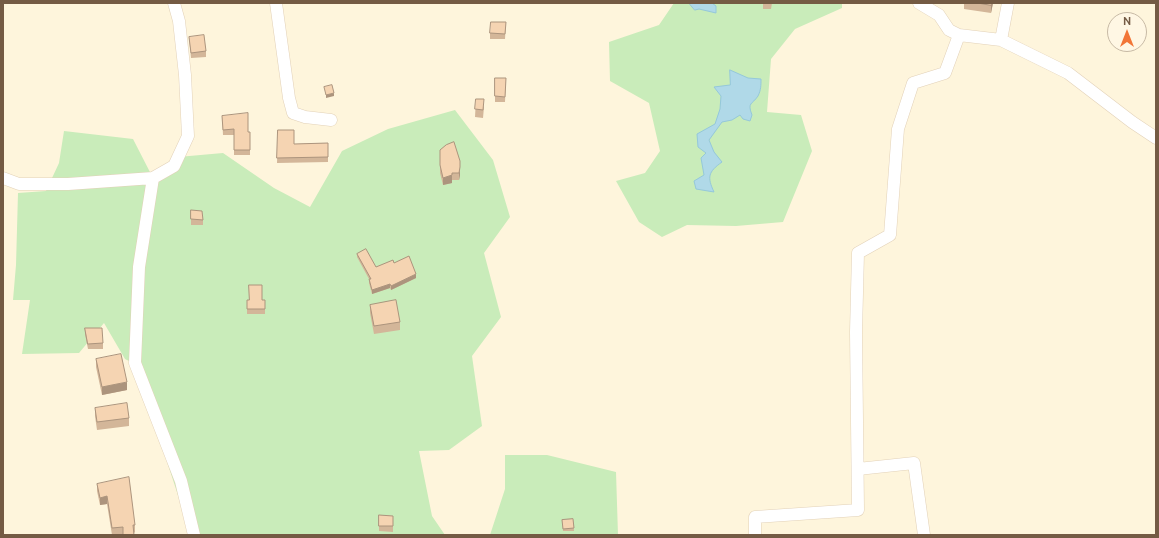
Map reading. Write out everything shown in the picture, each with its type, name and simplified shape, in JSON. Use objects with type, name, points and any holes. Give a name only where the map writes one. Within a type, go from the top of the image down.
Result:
[{"type":"street","points":[[3,178],[19,184],[68,184],[153,178],[174,166],[188,136],[185,75],[179,21],[174,3]]},
{"type":"street","points":[[276,3],[289,98],[293,113],[305,117],[331,120]]},
{"type":"street","points":[[919,3],[939,15],[949,30],[959,35],[1001,40],[1068,73],[1132,122],[1156,138]]},
{"type":"street","points":[[1001,40],[1008,3]]},
{"type":"street","points":[[756,535],[755,517],[858,510],[856,332],[858,253],[890,235],[898,129],[913,83],[945,73],[959,35]]},
{"type":"street","points":[[153,178],[139,267],[135,364],[181,481],[194,535]]},
{"type":"street","points":[[858,469],[914,463],[924,535]]},
{"type":"green space","points":[[674,3],[842,3],[842,8],[795,29],[771,59],[767,112],[801,115],[812,151],[783,222],[736,226],[687,225],[662,237],[639,222],[616,181],[645,173],[660,151],[649,103],[610,81],[609,42],[659,25]]},
{"type":"green space","points":[[455,110],[493,160],[510,217],[484,253],[501,317],[472,356],[482,426],[449,450],[419,451],[432,516],[445,535],[191,535],[135,364],[125,359],[104,323],[79,353],[22,354],[30,300],[13,300],[16,265],[18,193],[46,191],[59,163],[64,131],[133,139],[153,178],[178,157],[223,153],[274,188],[310,207],[342,151],[388,129]]},
{"type":"green space","points":[[505,455],[547,455],[616,472],[618,535],[490,535],[505,489]]},
{"type":"water","points":[[689,3],[712,3],[716,6],[716,13],[699,9],[695,10]]},
{"type":"water","points":[[730,70],[748,78],[761,79],[760,92],[750,106],[752,115],[750,121],[743,119],[740,115],[732,120],[722,122],[709,140],[714,152],[722,162],[711,172],[710,175],[710,182],[714,192],[696,189],[694,181],[704,175],[701,158],[706,153],[698,147],[697,134],[715,124],[720,109],[721,96],[714,87],[730,85]]},
{"type":"building","points":[[978,3],[992,3],[991,5]]},
{"type":"building","points":[[491,22],[506,22],[505,34],[490,33]]},
{"type":"building","points":[[204,35],[206,51],[191,53],[189,37]]},
{"type":"building","points":[[495,78],[506,78],[505,97],[495,96]]},
{"type":"building","points":[[332,85],[334,93],[326,95],[324,87]]},
{"type":"building","points":[[476,99],[484,99],[483,110],[475,109]]},
{"type":"building","points":[[248,113],[250,150],[234,150],[234,129],[223,130],[222,116]]},
{"type":"building","points":[[278,130],[294,130],[294,144],[328,143],[328,157],[277,158]]},
{"type":"building","points":[[454,142],[460,161],[459,173],[452,173],[452,175],[443,178],[440,165],[440,150],[446,145]]},
{"type":"building","points":[[191,210],[202,211],[203,220],[191,219]]},
{"type":"building","points":[[366,249],[376,267],[393,260],[394,263],[409,256],[416,274],[391,286],[390,284],[372,290],[369,279],[371,279],[357,254]]},
{"type":"building","points":[[249,285],[262,285],[262,300],[265,300],[265,309],[247,309],[247,300],[249,300]]},
{"type":"building","points":[[396,300],[400,322],[374,326],[370,305]]},
{"type":"building","points":[[85,328],[102,328],[103,343],[88,344]]},
{"type":"building","points":[[121,354],[127,382],[102,387],[96,359]]},
{"type":"building","points":[[127,403],[129,418],[97,422],[95,408]]},
{"type":"building","points":[[129,477],[135,525],[133,525],[134,535],[123,535],[123,527],[112,528],[107,496],[100,498],[97,484]]},
{"type":"building","points":[[379,515],[393,516],[393,526],[379,526]]},
{"type":"building","points":[[573,519],[574,528],[563,529],[562,520]]}]
